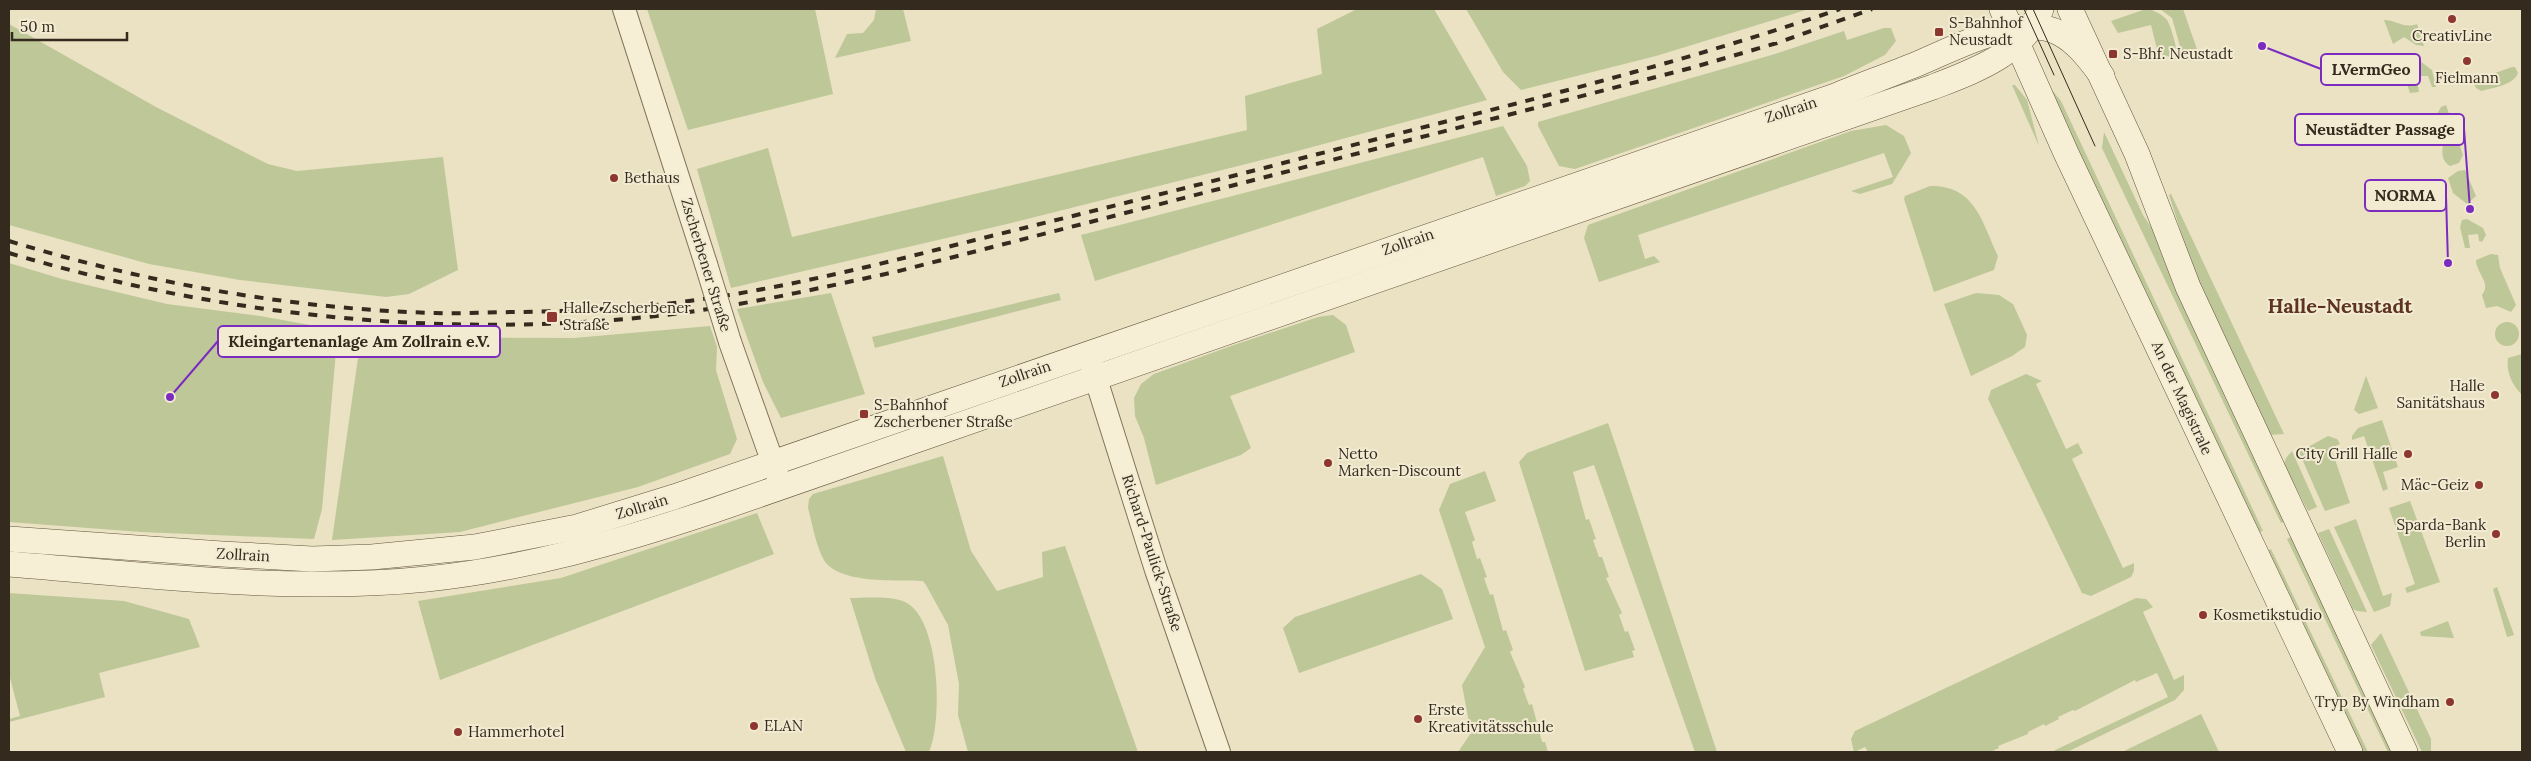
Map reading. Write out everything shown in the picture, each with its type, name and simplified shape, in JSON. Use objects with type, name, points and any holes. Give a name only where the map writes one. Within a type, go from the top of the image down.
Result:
[{"type":"main road","points":[[2070,9],[2140,162],[2188,287],[2405,752]]},
{"type":"main road","points":[[2020,24],[2047,29],[2068,39],[2102,76]]},
{"type":"main road","name":"Zollrain","points":[[1994,62],[2020,24]]},
{"type":"main road","name":"Zollrain","points":[[9,539],[312,559],[372,558],[476,547],[577,527],[773,462],[1835,96],[1983,36],[2020,24]]},
{"type":"main road","name":"An der Magistrale","points":[[2020,24],[2027,67],[2350,752]]},
{"type":"main road","name":"Zollrain","points":[[9,564],[164,576],[304,583],[428,579],[519,566],[584,551],[643,534],[1880,106],[1994,62],[2006,62],[2027,67]]},
{"type":"street","name":"Zscherbener Straße","points":[[624,9],[730,342],[781,486]]},
{"type":"street","name":"Richard-Paulick-Straße","points":[[1088,352],[1156,570],[1219,752]]},
{"type":"green space","points":[[647,9],[815,9],[833,94],[688,130]]},
{"type":"green space","points":[[876,9],[903,9],[911,41],[835,58],[847,34],[863,33],[874,20]]},
{"type":"green space","points":[[1357,9],[1434,9],[1487,100],[1290,153],[1007,224],[731,288],[697,169],[768,148],[792,237],[1247,130],[1245,96],[1322,74],[1317,29]]},
{"type":"green space","points":[[1466,9],[1809,9],[1656,56],[1521,90],[1503,72]]},
{"type":"green space","points":[[2146,9],[2158,13],[2167,20],[2174,40],[2176,59],[2158,53],[2151,25],[2118,33],[2111,21]]},
{"type":"green space","points":[[2160,9],[2183,9],[2200,58],[2192,61],[2183,57],[2172,18]]},
{"type":"green space","points":[[2384,20],[2404,25],[2417,24],[2424,46],[2416,45],[2404,37],[2393,44]]},
{"type":"green space","points":[[9,24],[156,107],[268,164],[297,171],[443,157],[458,270],[409,294],[386,297],[240,280],[149,264],[9,225]]},
{"type":"green space","points":[[1884,28],[1891,28],[1896,41],[1885,55],[1844,76],[1575,169],[1559,166],[1538,126],[1538,122],[1775,54],[1844,31],[1847,40]]},
{"type":"green space","points":[[2409,53],[2432,70],[2436,87],[2432,87],[2428,76],[2421,76],[2417,81],[2419,92],[2410,93],[2399,60],[2399,55]]},
{"type":"green space","points":[[2515,67],[2518,73],[2516,77],[2507,83],[2481,91],[2476,88],[2473,81]]},
{"type":"green space","points":[[2012,85],[2015,85],[2027,100],[2039,146]]},
{"type":"green space","points":[[2051,89],[2061,101],[2263,531],[2255,534],[2046,91]]},
{"type":"green space","points":[[2446,105],[2463,155],[2459,163],[2450,166],[2444,159],[2441,132],[2426,129],[2423,125],[2427,117],[2436,116],[2441,107]]},
{"type":"green space","points":[[1886,125],[1904,136],[1911,153],[1892,184],[1860,194],[1851,191],[1893,177],[1884,153],[1638,235],[1645,259],[1654,256],[1660,262],[1599,282],[1584,238],[1588,225],[1851,131]]},
{"type":"green space","points":[[1503,126],[1527,166],[1530,181],[1525,186],[1496,196],[1483,157],[1095,281],[1081,235]]},
{"type":"green space","points":[[2104,132],[2143,215],[2157,236],[2287,520],[2281,523],[2102,148]]},
{"type":"green space","points":[[2465,170],[2476,196],[2467,204],[2453,193],[2448,178],[2458,171]]},
{"type":"green space","points":[[1930,186],[1945,187],[1967,199],[1981,219],[1998,256],[1994,270],[1934,292],[1904,199],[1905,196]]},
{"type":"green space","points":[[2171,194],[2284,434],[2269,435],[2195,276],[2169,195]]},
{"type":"green space","points":[[2467,219],[2483,228],[2486,235],[2482,242],[2479,241],[2478,234],[2468,235],[2470,248],[2465,248],[2460,227],[2462,220]]},
{"type":"green space","points":[[2491,254],[2498,255],[2500,268],[2516,305],[2511,312],[2497,306],[2486,308],[2482,295],[2485,291],[2485,286],[2476,260]]},
{"type":"green space","points":[[9,263],[62,279],[167,304],[260,316],[344,331],[343,341],[337,340],[322,509],[314,539],[141,532],[9,522]]},
{"type":"green space","points":[[831,293],[865,394],[781,418],[763,382],[737,309]]},
{"type":"green space","points":[[1059,293],[1061,300],[875,348],[872,337]]},
{"type":"green space","points":[[1976,293],[1999,295],[2013,304],[2027,335],[2025,347],[2012,356],[1971,376],[1944,304]]},
{"type":"green space","points":[[1333,315],[1346,325],[1355,352],[1230,396],[1251,448],[1241,455],[1156,485],[1144,438],[1135,416],[1134,398],[1141,384],[1154,374],[1231,346],[1318,317]]},
{"type":"green space","points":[[2507,322],[2515,326],[2519,334],[2515,342],[2507,346],[2499,342],[2495,334],[2499,326]]},
{"type":"green space","points":[[710,326],[717,347],[716,370],[737,439],[730,454],[638,487],[460,532],[332,540],[361,337],[574,338]]},
{"type":"green space","points":[[2522,354],[2522,395],[2510,378],[2508,358]]},
{"type":"green space","points":[[2026,374],[2042,381],[2036,384],[2066,449],[2078,443],[2083,453],[2072,459],[2123,568],[2134,563],[2134,571],[2131,577],[2091,596],[2082,593],[1988,399],[1991,390]]},
{"type":"green space","points":[[2366,376],[2378,408],[2359,414],[2354,410]]},
{"type":"green space","points":[[2382,420],[2398,467],[2383,472],[2388,489],[2383,491],[2364,436],[2352,440],[2352,436],[2358,428]]},
{"type":"green space","points":[[1608,423],[1717,752],[1695,752],[1594,465],[1573,472],[1586,520],[1589,519],[1596,539],[1593,540],[1599,557],[1602,557],[1609,577],[1606,578],[1622,613],[1619,615],[1625,632],[1628,631],[1635,650],[1632,651],[1634,657],[1585,671],[1519,462],[1527,453]]},
{"type":"green space","points":[[2328,436],[2337,439],[2340,444],[2331,448],[2350,503],[2325,511],[2299,452]]},
{"type":"green space","points":[[2292,451],[2317,507],[2308,511],[2284,464]]},
{"type":"green space","points":[[943,456],[971,551],[997,591],[1043,577],[1042,552],[1065,546],[1138,752],[968,752],[958,715],[959,684],[948,625],[923,581],[855,577],[831,568],[824,560],[816,542],[808,508],[809,499],[813,494]]},
{"type":"green space","points":[[1485,471],[1496,501],[1465,512],[1475,540],[1472,542],[1477,559],[1480,558],[1487,577],[1484,578],[1490,595],[1493,594],[1503,631],[1506,630],[1513,650],[1510,652],[1525,687],[1523,689],[1529,705],[1532,704],[1542,742],[1545,742],[1548,752],[1458,752],[1471,733],[1462,685],[1485,647],[1439,510],[1450,484]]},
{"type":"green space","points":[[2410,501],[2440,582],[2407,593],[2405,588],[2415,584],[2389,508]]},
{"type":"green space","points":[[757,513],[774,554],[440,680],[418,601],[561,578]]},
{"type":"green space","points":[[2356,519],[2383,596],[2392,593],[2390,606],[2374,612],[2334,527]]},
{"type":"green space","points":[[2329,529],[2367,612],[2353,609],[2318,533]]},
{"type":"green space","points":[[2295,535],[2397,752],[2388,752],[2287,539]]},
{"type":"green space","points":[[2271,549],[2368,752],[2360,752],[2264,552]]},
{"type":"green space","points":[[1421,574],[1442,589],[1453,619],[1299,673],[1283,628],[1295,617]]},
{"type":"green space","points":[[2497,587],[2514,635],[2507,637],[2493,589]]},
{"type":"green space","points":[[9,593],[124,601],[189,619],[200,647],[99,673],[105,697],[9,722],[9,719],[20,716],[9,674]]},
{"type":"green space","points":[[850,598],[901,600],[918,614],[926,630],[936,673],[936,719],[929,752],[906,752],[875,678]]},
{"type":"green space","points":[[2136,598],[2146,599],[2153,607],[2143,612],[2174,680],[2184,675],[2184,690],[2175,700],[2067,752],[2051,752],[2168,697],[2157,673],[2136,682],[2135,680],[2075,711],[2073,710],[2058,717],[2059,719],[2045,726],[2044,724],[2028,732],[2028,734],[1998,746],[1999,748],[1990,752],[1868,752],[1865,747],[1854,752],[1851,739],[1855,731]]},
{"type":"green space","points":[[2448,621],[2454,638],[2421,636],[2420,632]]},
{"type":"green space","points":[[2381,633],[2431,739],[2431,752],[2422,752],[2371,645]]},
{"type":"green space","points":[[2201,714],[2219,752],[2122,752]]},
{"type":"tram line","points":[[2024,9],[2054,75]]},
{"type":"tram line","points":[[2033,9],[2095,146]]},
{"type":"railway","points":[[9,241],[61,256],[166,281],[273,300],[327,306],[456,313],[583,310],[668,304],[725,296],[833,275],[1195,186],[1627,74],[1699,54],[1840,9]]},
{"type":"railway","points":[[9,253],[89,275],[170,293],[251,307],[334,317],[416,323],[499,325],[582,322],[665,315],[723,307],[895,272],[1691,68],[1777,43],[1872,9]]},
{"type":"place","name":"CreativLine","points":[[2452,19]]},
{"type":"place","name":"S-Bahnhof Neustadt","points":[[1939,32]]},
{"type":"place","name":"LVermGeo","points":[[2262,46]]},
{"type":"place","name":"S-Bhf. Neustadt","points":[[2113,54]]},
{"type":"place","name":"Fielmann","points":[[2467,61]]},
{"type":"place","name":"Bethaus","points":[[614,178]]},
{"type":"place","name":"Neustädter Passage","points":[[2470,209]]},
{"type":"place","name":"NORMA","points":[[2448,263]]},
{"type":"place","name":"Halle Zscherbener Straße","points":[[552,317]]},
{"type":"place","name":"Halle Sanitätshaus","points":[[2495,395]]},
{"type":"place","name":"Kleingartenanlage Am Zollrain e.V.","points":[[170,397]]},
{"type":"place","name":"S-Bahnhof Zscherbener Straße","points":[[864,414]]},
{"type":"place","name":"City Grill Halle","points":[[2408,454]]},
{"type":"place","name":"Netto Marken-Discount","points":[[1328,463]]},
{"type":"place","name":"Mäc-Geiz","points":[[2479,485]]},
{"type":"place","name":"Sparda-Bank Berlin","points":[[2496,534]]},
{"type":"place","name":"Kosmetikstudio","points":[[2203,615]]},
{"type":"place","name":"Tryp By Windham","points":[[2450,702]]},
{"type":"place","name":"Erste Kreativitätsschule","points":[[1418,719]]},
{"type":"place","name":"ELAN","points":[[754,726]]},
{"type":"place","name":"Hammerhotel","points":[[458,732]]},
{"type":"district","name":"Halle-Neustadt","points":[[2340,306]]}]
